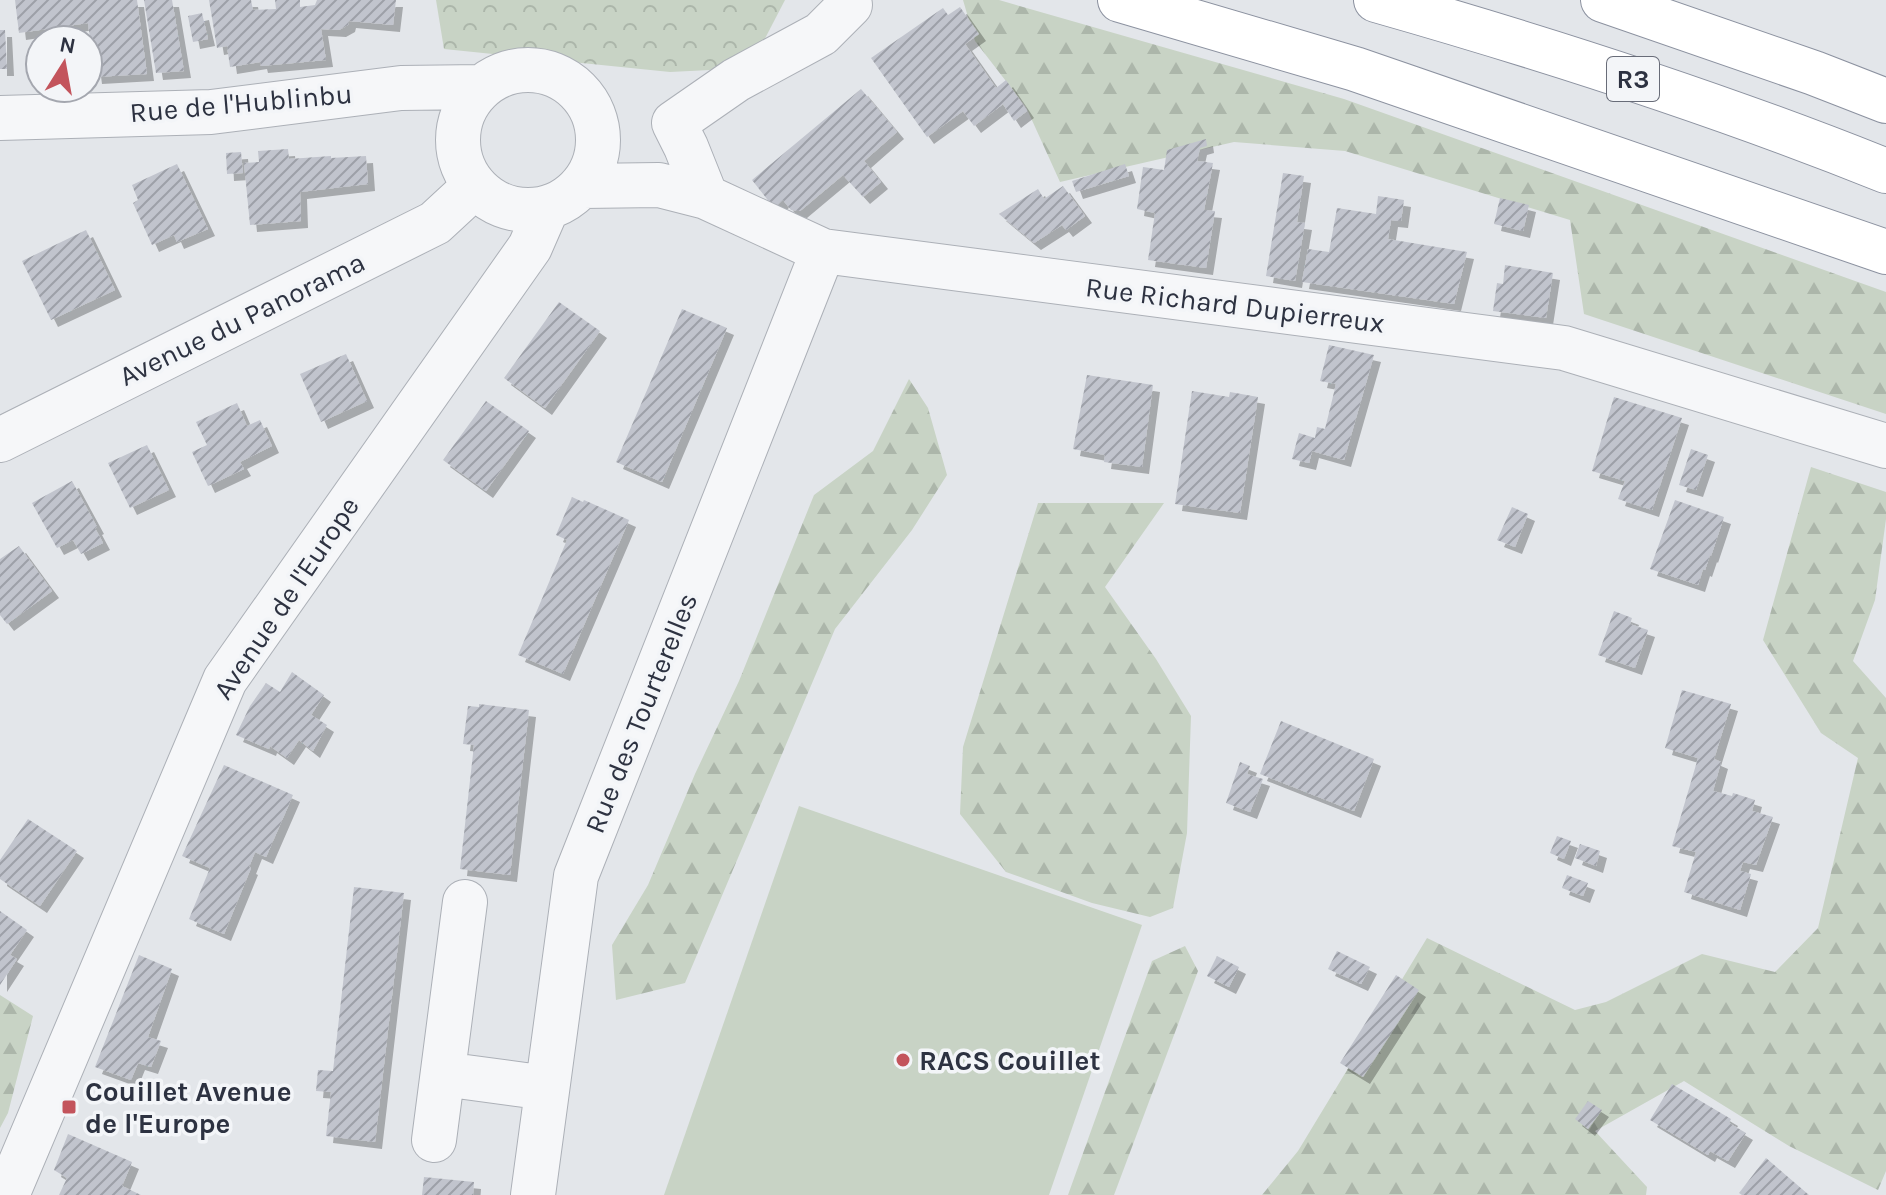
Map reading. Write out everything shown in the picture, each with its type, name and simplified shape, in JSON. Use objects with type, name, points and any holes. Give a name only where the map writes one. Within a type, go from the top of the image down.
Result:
[{"type":"highway","points":[[1120,0],[1355,69],[1886,252]]},
{"type":"highway","name":"R3","points":[[1376,0],[1536,47],[1787,131],[1886,171]]},
{"type":"highway","name":"R3","points":[[1603,0],[1886,101]]},
{"type":"street","points":[[706,197],[674,123],[736,80],[821,34],[850,5]]},
{"type":"street","points":[[542,70],[558,75],[581,92],[591,105],[599,130],[598,153],[590,175],[565,197],[522,210],[498,205],[475,186],[463,168],[458,145],[459,128],[468,103],[481,87],[506,72],[542,70]]},
{"type":"street","name":"Rue de l'Hublinbu","points":[[0,118],[211,112],[401,88],[481,87]]},
{"type":"street","name":"Rue Richard Dupierreux","points":[[565,197],[659,185],[706,197],[823,251],[1564,348],[1886,446]]},
{"type":"street","name":"Avenue du Panorama","points":[[0,440],[435,223],[475,186]]},
{"type":"street","name":"Avenue de l'Europe","points":[[7,1195],[225,680],[565,197]]},
{"type":"street","name":"Rue des Tourterelles","points":[[533,1195],[576,876],[823,251]]},
{"type":"street","points":[[434,1140],[465,902]]},
{"type":"street","points":[[443,1074],[547,1088]]},
{"type":"green space","points":[[436,0],[785,0],[758,52],[710,70],[670,72],[444,49]]},
{"type":"green space","points":[[963,0],[999,0],[1344,99],[1886,292],[1886,414],[1584,314],[1570,220],[1345,151],[1234,142],[1060,182],[1026,107],[975,41]]},
{"type":"green space","points":[[909,379],[928,408],[947,475],[912,530],[835,629],[685,983],[616,1000],[612,945],[648,885],[739,681],[814,495],[873,451]]},
{"type":"green space","points":[[1811,467],[1886,492],[1886,519],[1875,600],[1853,661],[1886,698],[1886,1171],[1878,1190],[1789,1146],[1684,1081],[1595,1131],[1647,1187],[1646,1195],[1262,1195],[1298,1151],[1427,938],[1575,1010],[1606,1002],[1702,954],[1775,972],[1818,928],[1858,758],[1821,733],[1763,640]]},
{"type":"green space","points":[[1038,503],[1164,503],[1105,587],[1156,659],[1191,716],[1187,833],[1173,908],[1150,917],[1092,903],[1006,872],[960,814],[963,747]]},
{"type":"green space","name":"RACS Couillet","points":[[799,806],[1142,925],[1049,1195],[664,1195]]},
{"type":"green space","points":[[1185,946],[1198,971],[1114,1195],[1068,1195],[1152,961]]},
{"type":"green space","points":[[0,995],[33,1016],[8,1113],[0,1128]]},
{"type":"building","points":[[15,0],[137,0],[147,74],[104,76],[104,24],[24,24],[24,32],[19,33]]},
{"type":"building","points":[[144,0],[172,0],[184,71],[156,73]]},
{"type":"building","points":[[209,0],[251,0],[253,10],[276,9],[275,0],[300,0],[300,7],[315,5],[317,0],[396,0],[393,25],[349,21],[339,30],[321,29],[326,60],[261,66],[260,62],[230,67],[227,46],[217,48]]},
{"type":"building","points":[[960,7],[979,34],[965,44],[996,88],[1006,80],[1027,111],[1014,121],[1003,104],[974,126],[963,111],[927,137],[871,58],[943,8],[948,15]]},
{"type":"building","points":[[202,13],[208,39],[193,42],[188,16]]},
{"type":"building","points":[[0,30],[5,30],[7,69],[0,69]]},
{"type":"building","points":[[861,89],[897,132],[864,161],[881,182],[863,197],[843,175],[800,211],[791,210],[783,200],[774,208],[752,180]]},
{"type":"building","points":[[1206,139],[1207,146],[1200,148],[1197,161],[1213,163],[1204,210],[1215,211],[1206,268],[1148,260],[1155,213],[1137,209],[1143,167],[1164,170],[1167,150]]},
{"type":"building","points":[[288,149],[289,159],[366,156],[368,184],[300,192],[301,221],[250,225],[244,163],[259,162],[258,151]]},
{"type":"building","points":[[241,152],[243,173],[227,174],[226,153]]},
{"type":"building","points":[[177,164],[208,229],[177,242],[174,235],[152,245],[133,203],[138,200],[132,185]]},
{"type":"building","points":[[1125,164],[1129,176],[1076,192],[1072,181]]},
{"type":"building","points":[[1283,173],[1304,176],[1297,222],[1305,223],[1295,281],[1266,276]]},
{"type":"building","points":[[1063,186],[1085,216],[1066,230],[1062,225],[1034,243],[999,214],[1038,189],[1044,199]]},
{"type":"building","points":[[1378,196],[1404,200],[1401,221],[1391,220],[1388,239],[1467,252],[1454,304],[1302,282],[1308,249],[1329,252],[1337,208],[1376,214]]},
{"type":"building","points":[[1500,198],[1529,205],[1523,231],[1494,224]]},
{"type":"building","points":[[86,230],[115,290],[51,320],[22,261]]},
{"type":"building","points":[[1505,265],[1553,273],[1546,318],[1493,311],[1497,283],[1503,284]]},
{"type":"building","points":[[559,302],[600,331],[545,408],[504,378]]},
{"type":"building","points":[[682,309],[727,328],[662,482],[616,462]]},
{"type":"building","points":[[1329,345],[1374,355],[1344,460],[1312,451],[1309,463],[1292,459],[1299,433],[1315,438],[1317,427],[1325,429],[1336,384],[1320,381]]},
{"type":"building","points":[[346,354],[367,401],[321,422],[300,374]]},
{"type":"building","points":[[1087,375],[1153,385],[1142,467],[1104,462],[1105,455],[1073,449]]},
{"type":"building","points":[[1192,391],[1229,397],[1230,392],[1258,397],[1240,513],[1175,504]]},
{"type":"building","points":[[1614,397],[1682,418],[1652,510],[1618,499],[1625,481],[1592,471]]},
{"type":"building","points":[[486,401],[529,431],[486,491],[443,460]]},
{"type":"building","points":[[237,403],[247,426],[260,420],[272,446],[240,462],[244,469],[208,486],[192,452],[207,445],[196,422]]},
{"type":"building","points":[[147,445],[169,490],[130,508],[108,463]]},
{"type":"building","points":[[1691,449],[1708,455],[1696,490],[1679,485]]},
{"type":"building","points":[[72,481],[103,543],[81,554],[73,540],[57,548],[32,503]]},
{"type":"building","points":[[572,497],[629,520],[563,674],[518,655],[567,540],[556,535]]},
{"type":"building","points":[[1675,500],[1724,517],[1698,585],[1650,569]]},
{"type":"building","points":[[1512,507],[1528,514],[1515,547],[1497,540]]},
{"type":"building","points":[[19,546],[52,591],[7,624],[0,615],[0,559]]},
{"type":"building","points":[[1614,611],[1632,618],[1630,624],[1648,630],[1635,668],[1598,655]]},
{"type":"building","points":[[292,672],[324,695],[311,715],[327,725],[313,751],[299,740],[287,758],[270,746],[269,749],[236,735],[266,683],[280,692]]},
{"type":"building","points":[[1682,690],[1731,704],[1714,759],[1721,762],[1713,791],[1755,800],[1752,811],[1773,817],[1756,865],[1743,862],[1740,871],[1751,874],[1740,910],[1684,892],[1696,852],[1672,846],[1698,758],[1665,748]]},
{"type":"building","points":[[479,704],[529,710],[510,875],[460,869],[474,745],[463,744],[468,706],[479,707]]},
{"type":"building","points":[[1281,721],[1374,759],[1354,811],[1260,774]]},
{"type":"building","points":[[1240,762],[1250,766],[1247,774],[1263,779],[1250,812],[1226,803]]},
{"type":"building","points":[[224,765],[293,795],[266,857],[255,852],[224,934],[189,919],[210,868],[182,856]]},
{"type":"building","points":[[28,819],[77,851],[40,906],[0,879],[0,860]]},
{"type":"building","points":[[1557,836],[1571,841],[1564,859],[1550,853]]},
{"type":"building","points":[[1580,844],[1600,851],[1596,866],[1575,858]]},
{"type":"building","points":[[1567,875],[1588,883],[1583,896],[1562,888]]},
{"type":"building","points":[[354,887],[404,893],[375,1142],[326,1136],[331,1092],[316,1091],[318,1070],[333,1071]]},
{"type":"building","points":[[0,911],[27,930],[10,955],[17,959],[0,985]]},
{"type":"building","points":[[1337,951],[1370,967],[1361,984],[1328,969]]},
{"type":"building","points":[[139,955],[172,969],[148,1037],[161,1041],[151,1067],[138,1063],[131,1080],[95,1067]]},
{"type":"building","points":[[1217,956],[1239,967],[1229,987],[1207,976]]},
{"type":"building","points":[[1396,975],[1419,990],[1363,1077],[1340,1063]]},
{"type":"building","points":[[1672,1084],[1731,1119],[1729,1123],[1746,1133],[1728,1161],[1710,1151],[1708,1155],[1650,1120]]},
{"type":"building","points":[[1588,1101],[1602,1110],[1588,1129],[1575,1119]]},
{"type":"building","points":[[68,1134],[132,1162],[122,1186],[141,1195],[59,1195],[67,1178],[54,1170]]},
{"type":"building","points":[[1766,1158],[1809,1195],[1739,1193]]},
{"type":"building","points":[[424,1177],[474,1182],[473,1195],[422,1195]]},
{"type":"place","name":"RACS Couillet","points":[[903,1060]]},
{"type":"place","name":"Couillet Avenue de l'Europe","points":[[69,1107]]}]
